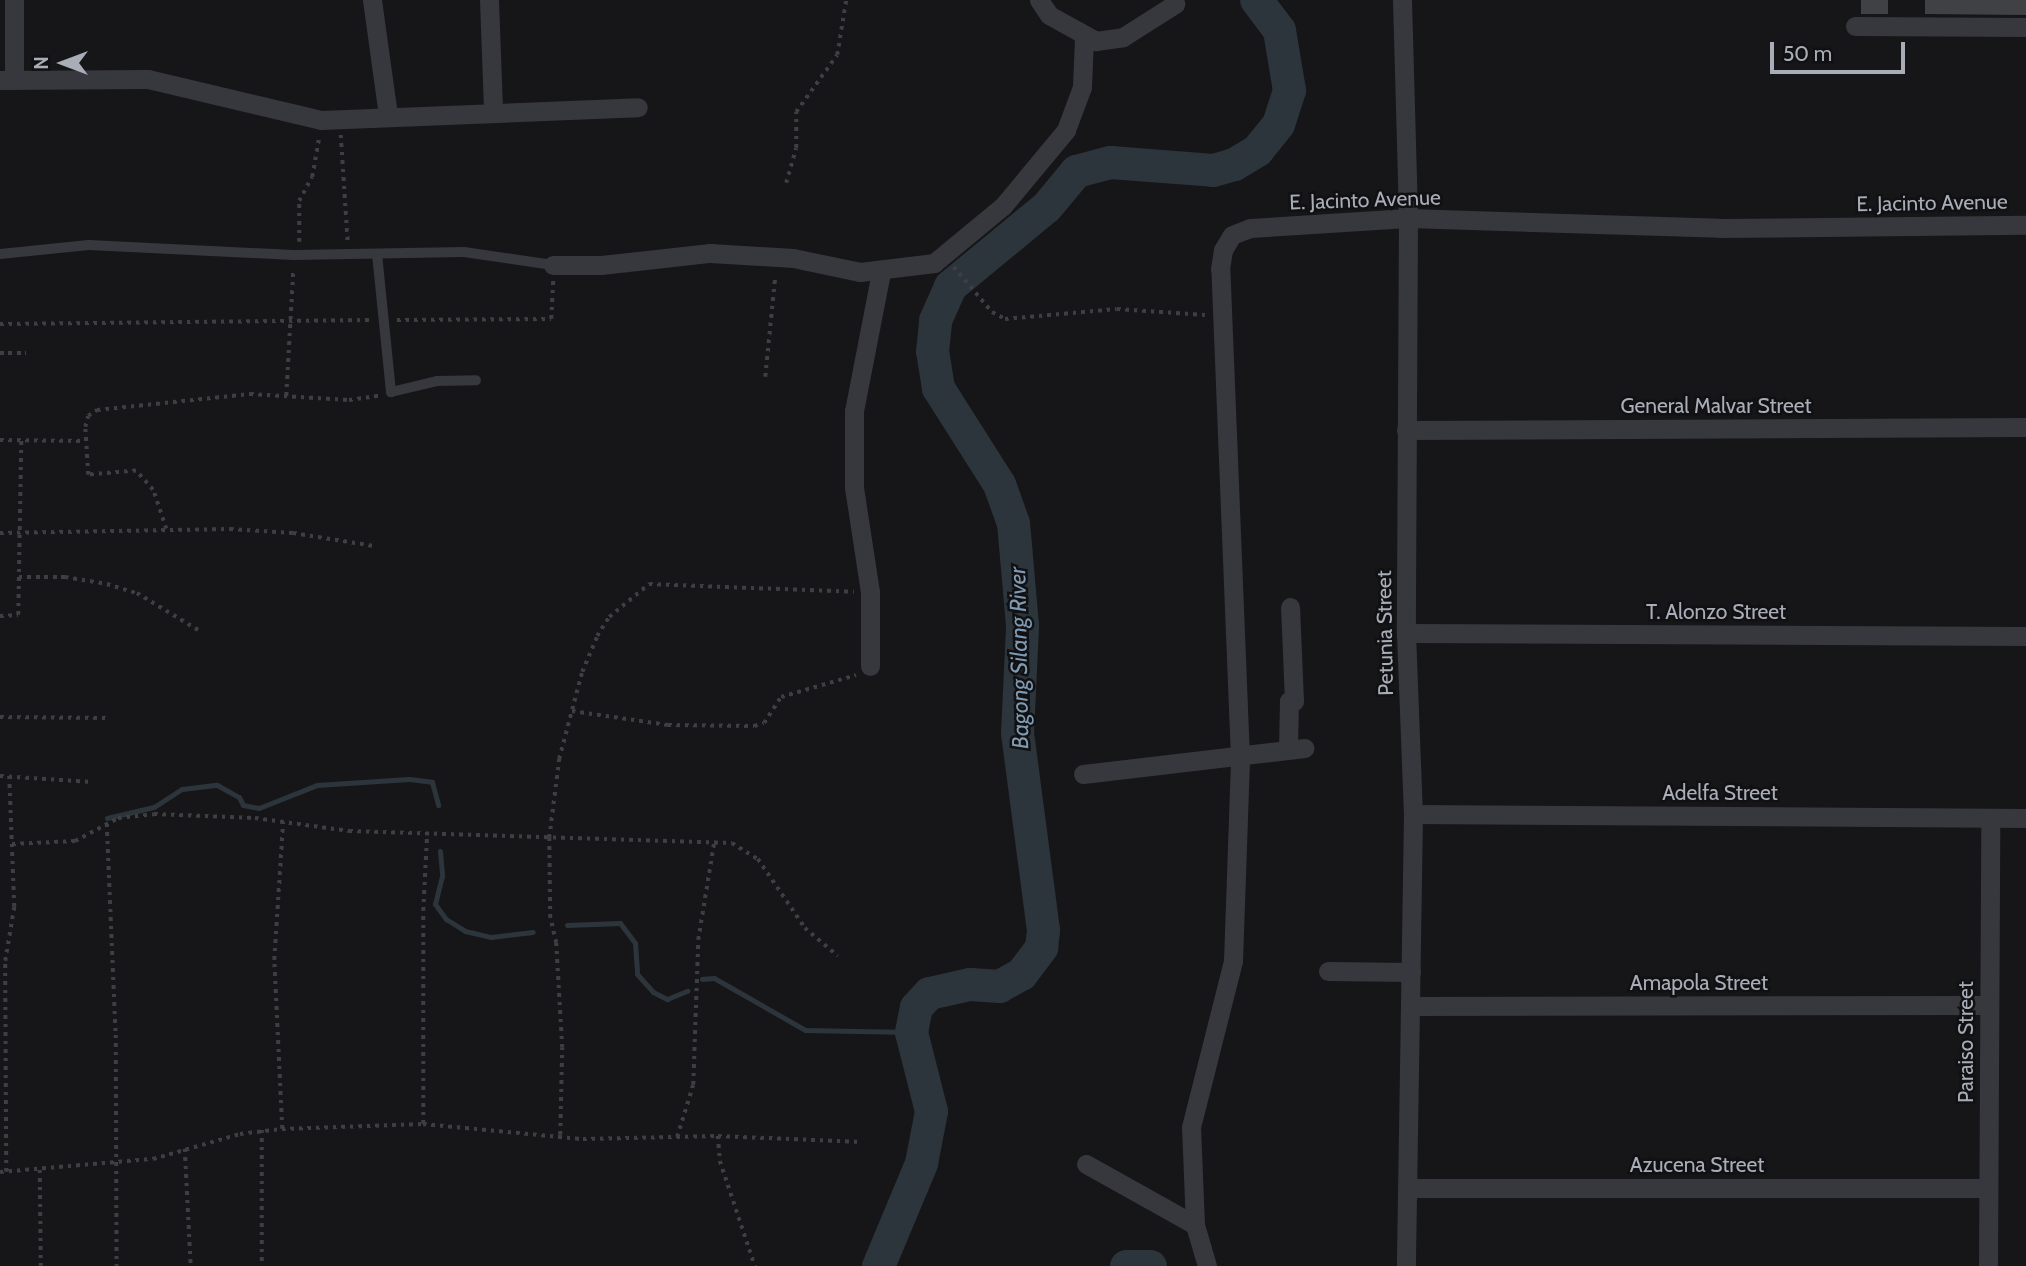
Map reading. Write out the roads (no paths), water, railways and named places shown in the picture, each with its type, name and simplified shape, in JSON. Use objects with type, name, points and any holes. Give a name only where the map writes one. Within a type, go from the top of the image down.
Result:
[{"type":"street","points":[[14,0],[7,80],[148,79],[330,119],[493,109],[638,107]]},
{"type":"street","points":[[372,0],[388,116]]},
{"type":"street","points":[[489,0],[493,109]]},
{"type":"street","name":"Petunia Street","points":[[1402,0],[1408,218],[1406,633],[1413,814],[1406,1266]]},
{"type":"street","points":[[1039,1],[1049,15],[1084,37],[1110,41],[1123,37],[1175,4]]},
{"type":"street","points":[[1855,26],[2026,27]]},
{"type":"street","points":[[553,265],[601,265],[710,253],[776,256],[881,272],[916,268],[946,257],[1029,179],[1077,107],[1084,37]]},
{"type":"street","name":"E. Jacinto Avenue","points":[[1207,1266],[1195,1225],[1191,1127],[1233,961],[1240,758],[1220,269],[1223,250],[1232,236],[1250,228],[1408,218],[1720,228],[2026,225]]},
{"type":"street","points":[[870,666],[870,592],[854,487],[854,411],[881,272]]},
{"type":"street","name":"General Malvar Street","points":[[1406,430],[2026,427]]},
{"type":"street","points":[[1083,774],[1240,758],[1296,748],[1289,701],[1294,701],[1290,607]]},
{"type":"street","name":"T. Alonzo Street","points":[[1406,633],[2026,636]]},
{"type":"street","name":"Adelfa Street","points":[[1413,814],[2026,818]]},
{"type":"street","name":"Paraiso Street","points":[[1988,1266],[1990,818]]},
{"type":"street","points":[[1328,971],[1411,972]]},
{"type":"street","name":"Amapola Street","points":[[1410,1006],[1989,1005]]},
{"type":"street","points":[[1086,1164],[1195,1225]]},
{"type":"street","name":"Azucena Street","points":[[1406,1188],[1988,1188]]},
{"type":"lane","points":[[0,254],[89,245],[296,255],[496,253],[553,265]]},
{"type":"lane","points":[[377,254],[391,392],[437,381],[476,380]]},
{"type":"waterway","name":"Bagong Silang River","points":[[878,1266],[921,1163],[931,1111],[911,1032],[916,1007],[929,993],[970,984],[999,986],[1021,974],[1041,947],[1043,930],[1017,733],[1022,625],[1013,523],[999,484],[938,388],[932,351],[935,320],[950,286],[1046,207],[1076,171],[1110,162],[1213,170],[1234,164],[1257,150],[1278,124],[1289,90],[1279,30],[1256,0]]},
{"type":"waterway","points":[[107,818],[154,807],[182,789],[217,785],[239,797],[243,805],[259,808],[317,785],[409,779],[432,782],[438,805]]},
{"type":"waterway","points":[[440,851],[442,876],[435,904],[446,919],[465,931],[491,937],[533,932]]},
{"type":"waterway","points":[[567,925],[620,923],[635,943],[637,974],[653,992],[667,999],[687,991]]},
{"type":"waterway","points":[[702,979],[714,978],[805,1030],[911,1032]]},
{"type":"waterway","name":"Bagong Silang River","points":[[1126,1266],[1150,1266]]}]
